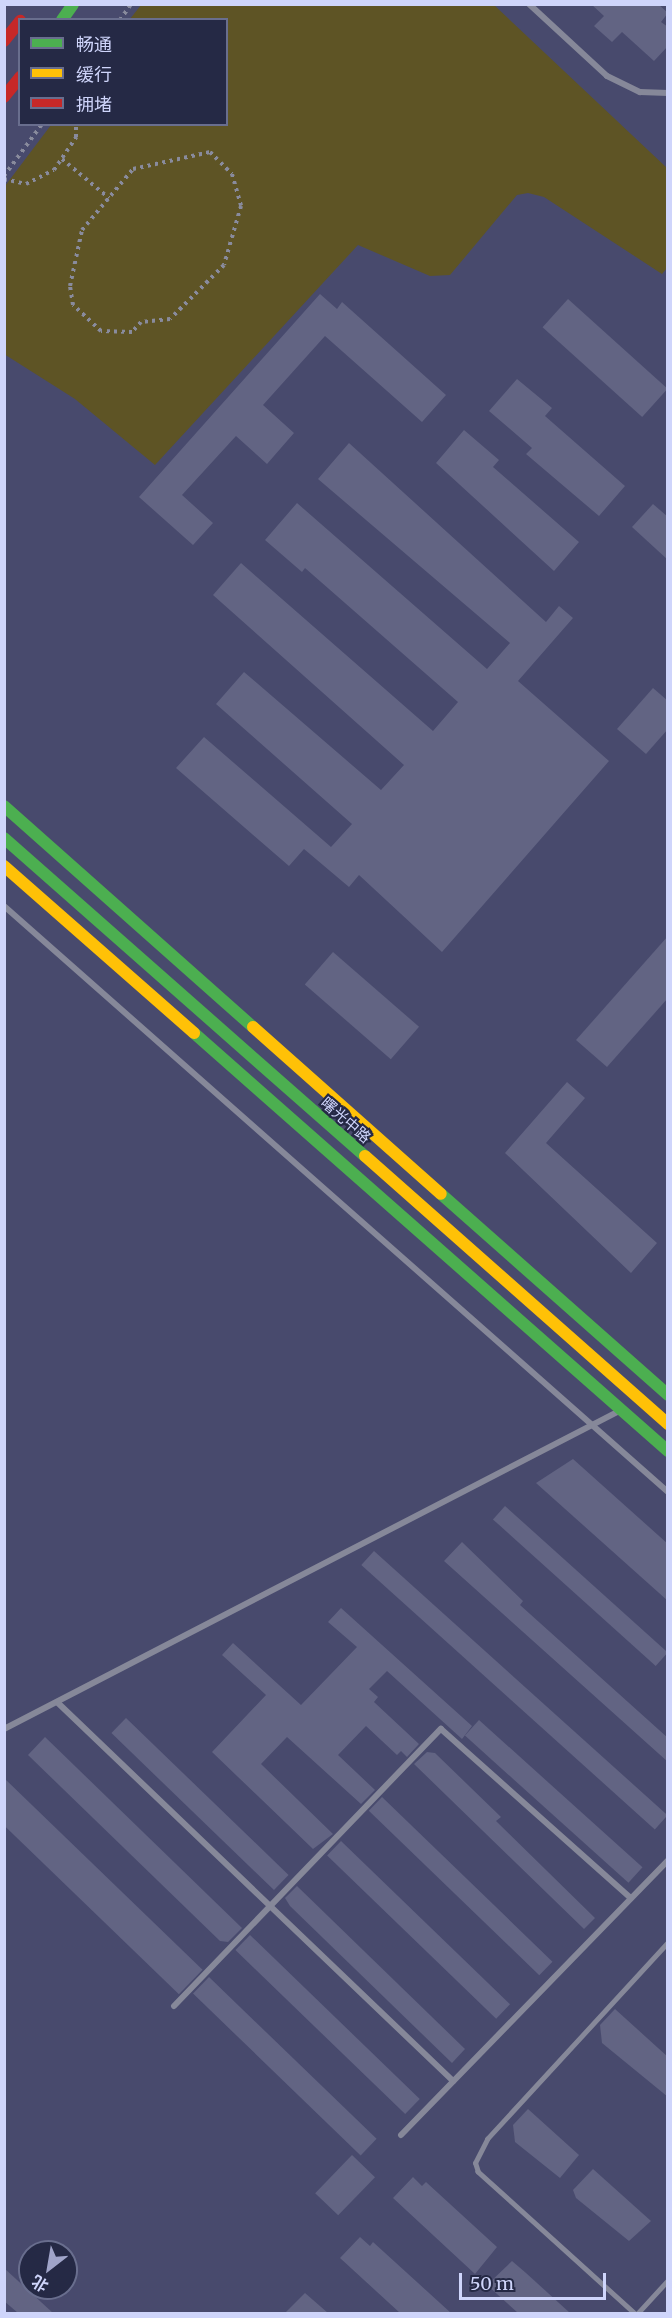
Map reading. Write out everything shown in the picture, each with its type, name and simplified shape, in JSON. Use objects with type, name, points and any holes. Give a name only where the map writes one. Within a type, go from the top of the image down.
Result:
[{"type":"main road","points":[[63,18],[73,4]]},
{"type":"main road","points":[[4,41],[18,23]]},
{"type":"main road","points":[[4,97],[18,80]]},
{"type":"main road","points":[[4,806],[668,1395]]},
{"type":"main road","name":"曙光中路","points":[[4,838],[668,1424]]},
{"type":"main road","points":[[4,866],[668,1452]]},
{"type":"street","points":[[529,4],[607,76],[640,92],[668,93]]},
{"type":"street","points":[[4,906],[668,1492]]},
{"type":"street","points":[[4,1729],[621,1410]]},
{"type":"street","points":[[58,1703],[453,2081]]},
{"type":"street","points":[[174,2006],[441,1729],[631,1898]]},
{"type":"street","points":[[402,2135],[668,1860]]},
{"type":"lane","points":[[668,1942],[487,2139],[475,2163],[478,2172],[636,2313],[668,2280]]},
{"type":"path","points":[[121,18],[131,4]]},
{"type":"path","points":[[41,126],[4,177],[26,184],[40,179],[62,159],[76,137],[76,126]]},
{"type":"path","points":[[210,152],[232,174],[241,206],[224,265],[170,319],[141,322],[132,332],[101,331],[73,305],[70,286],[79,260],[76,244],[109,198],[144,163],[210,152]]},
{"type":"path","points":[[62,159],[109,198]]},
{"type":"shaded area","points":[[141,5],[494,5],[667,168],[667,268],[662,274],[544,197],[528,193],[517,195],[450,275],[430,276],[358,245],[155,465],[75,399],[4,354],[5,186],[50,126],[228,126],[228,18],[131,18]]},
{"type":"building","points":[[591,4],[658,4],[668,13],[661,22],[668,27],[668,46],[654,61],[622,32],[612,42],[594,26],[604,16]]},
{"type":"building","points":[[320,294],[337,309],[342,302],[446,395],[422,422],[325,336],[263,405],[294,433],[267,464],[236,436],[182,495],[213,523],[193,545],[139,497]]},
{"type":"building","points":[[568,299],[668,389],[642,417],[543,327]]},
{"type":"building","points":[[517,379],[552,408],[545,416],[625,486],[599,516],[526,454],[532,448],[489,411]]},
{"type":"building","points":[[464,430],[499,460],[493,467],[579,542],[554,571],[436,463]]},
{"type":"building","points":[[349,443],[546,622],[559,606],[573,618],[518,681],[609,761],[442,952],[359,875],[349,887],[304,849],[289,866],[176,768],[204,737],[331,847],[352,824],[216,704],[244,672],[381,790],[404,765],[213,595],[241,563],[433,731],[458,702],[305,568],[302,572],[265,540],[297,503],[487,669],[510,643],[318,479]]},
{"type":"building","points":[[653,504],[668,517],[668,560],[632,527]]},
{"type":"building","points":[[653,688],[668,701],[668,729],[646,754],[617,729]]},
{"type":"building","points":[[668,936],[668,998],[607,1067],[576,1040]]},
{"type":"building","points":[[333,952],[419,1027],[391,1059],[305,984]]},
{"type":"building","points":[[567,1082],[585,1098],[546,1143],[657,1243],[631,1273],[505,1153]]},
{"type":"building","points":[[573,1459],[668,1544],[668,1601],[536,1483]]},
{"type":"building","points":[[505,1506],[668,1653],[656,1666],[493,1519]]},
{"type":"building","points":[[462,1542],[523,1601],[520,1605],[668,1738],[668,1762],[444,1561]]},
{"type":"building","points":[[374,1551],[668,1815],[655,1829],[361,1565]]},
{"type":"building","points":[[341,1608],[472,1726],[462,1739],[387,1671],[369,1689],[378,1697],[374,1702],[419,1744],[407,1757],[401,1751],[397,1755],[366,1726],[338,1755],[375,1790],[361,1804],[287,1737],[261,1764],[333,1834],[313,1849],[212,1752],[266,1695],[222,1655],[233,1643],[301,1705],[357,1647],[328,1622]]},
{"type":"building","points":[[126,1718],[289,1875],[274,1890],[111,1733]]},
{"type":"building","points":[[479,1720],[642,1867],[628,1883],[465,1736]]},
{"type":"building","points":[[45,1737],[242,1928],[228,1942],[220,1941],[28,1755]]},
{"type":"building","points":[[427,1752],[435,1753],[501,1817],[496,1821],[595,1918],[584,1929],[414,1764]]},
{"type":"building","points":[[4,1778],[203,1970],[179,1994],[4,1825]]},
{"type":"building","points":[[382,1797],[552,1962],[539,1975],[369,1811]]},
{"type":"building","points":[[341,1841],[510,2004],[496,2019],[327,1855]]},
{"type":"building","points":[[297,1886],[465,2049],[452,2063],[290,1906],[285,1898]]},
{"type":"building","points":[[250,1935],[420,2099],[405,2114],[235,1950]]},
{"type":"building","points":[[209,1977],[377,2139],[361,2155],[193,1994]]},
{"type":"building","points":[[615,2009],[668,2057],[668,2097],[602,2043],[600,2025]]},
{"type":"building","points":[[528,2109],[579,2155],[560,2178],[515,2142],[513,2125]]},
{"type":"building","points":[[352,2155],[375,2177],[338,2215],[315,2193]]},
{"type":"building","points":[[593,2169],[651,2221],[629,2241],[576,2198],[573,2190]]},
{"type":"building","points":[[413,2177],[422,2186],[426,2182],[497,2247],[475,2274],[393,2198]]},
{"type":"building","points":[[360,2237],[370,2246],[373,2242],[451,2313],[400,2313],[340,2258]]},
{"type":"building","points":[[512,2261],[570,2313],[518,2313],[487,2285]]},
{"type":"building","points":[[4,2268],[18,2281],[18,2300],[39,2300],[53,2313],[18,2313],[4,2301]]},
{"type":"building","points":[[305,2293],[328,2313],[285,2313]]},
{"type":"traffic: fast","points":[[63,18],[73,4]]},
{"type":"traffic: fast","points":[[4,806],[253,1027]]},
{"type":"traffic: fast","points":[[4,838],[365,1156]]},
{"type":"traffic: fast","points":[[194,1033],[668,1451]]},
{"type":"traffic: fast","points":[[441,1194],[668,1395]]},
{"type":"traffic: slow","points":[[4,866],[194,1033]]},
{"type":"traffic: slow","points":[[253,1027],[441,1194]]},
{"type":"traffic: slow","points":[[365,1156],[668,1424]]},
{"type":"traffic: jam","points":[[4,41],[18,24]]},
{"type":"traffic: jam","points":[[4,97],[18,80]]}]
